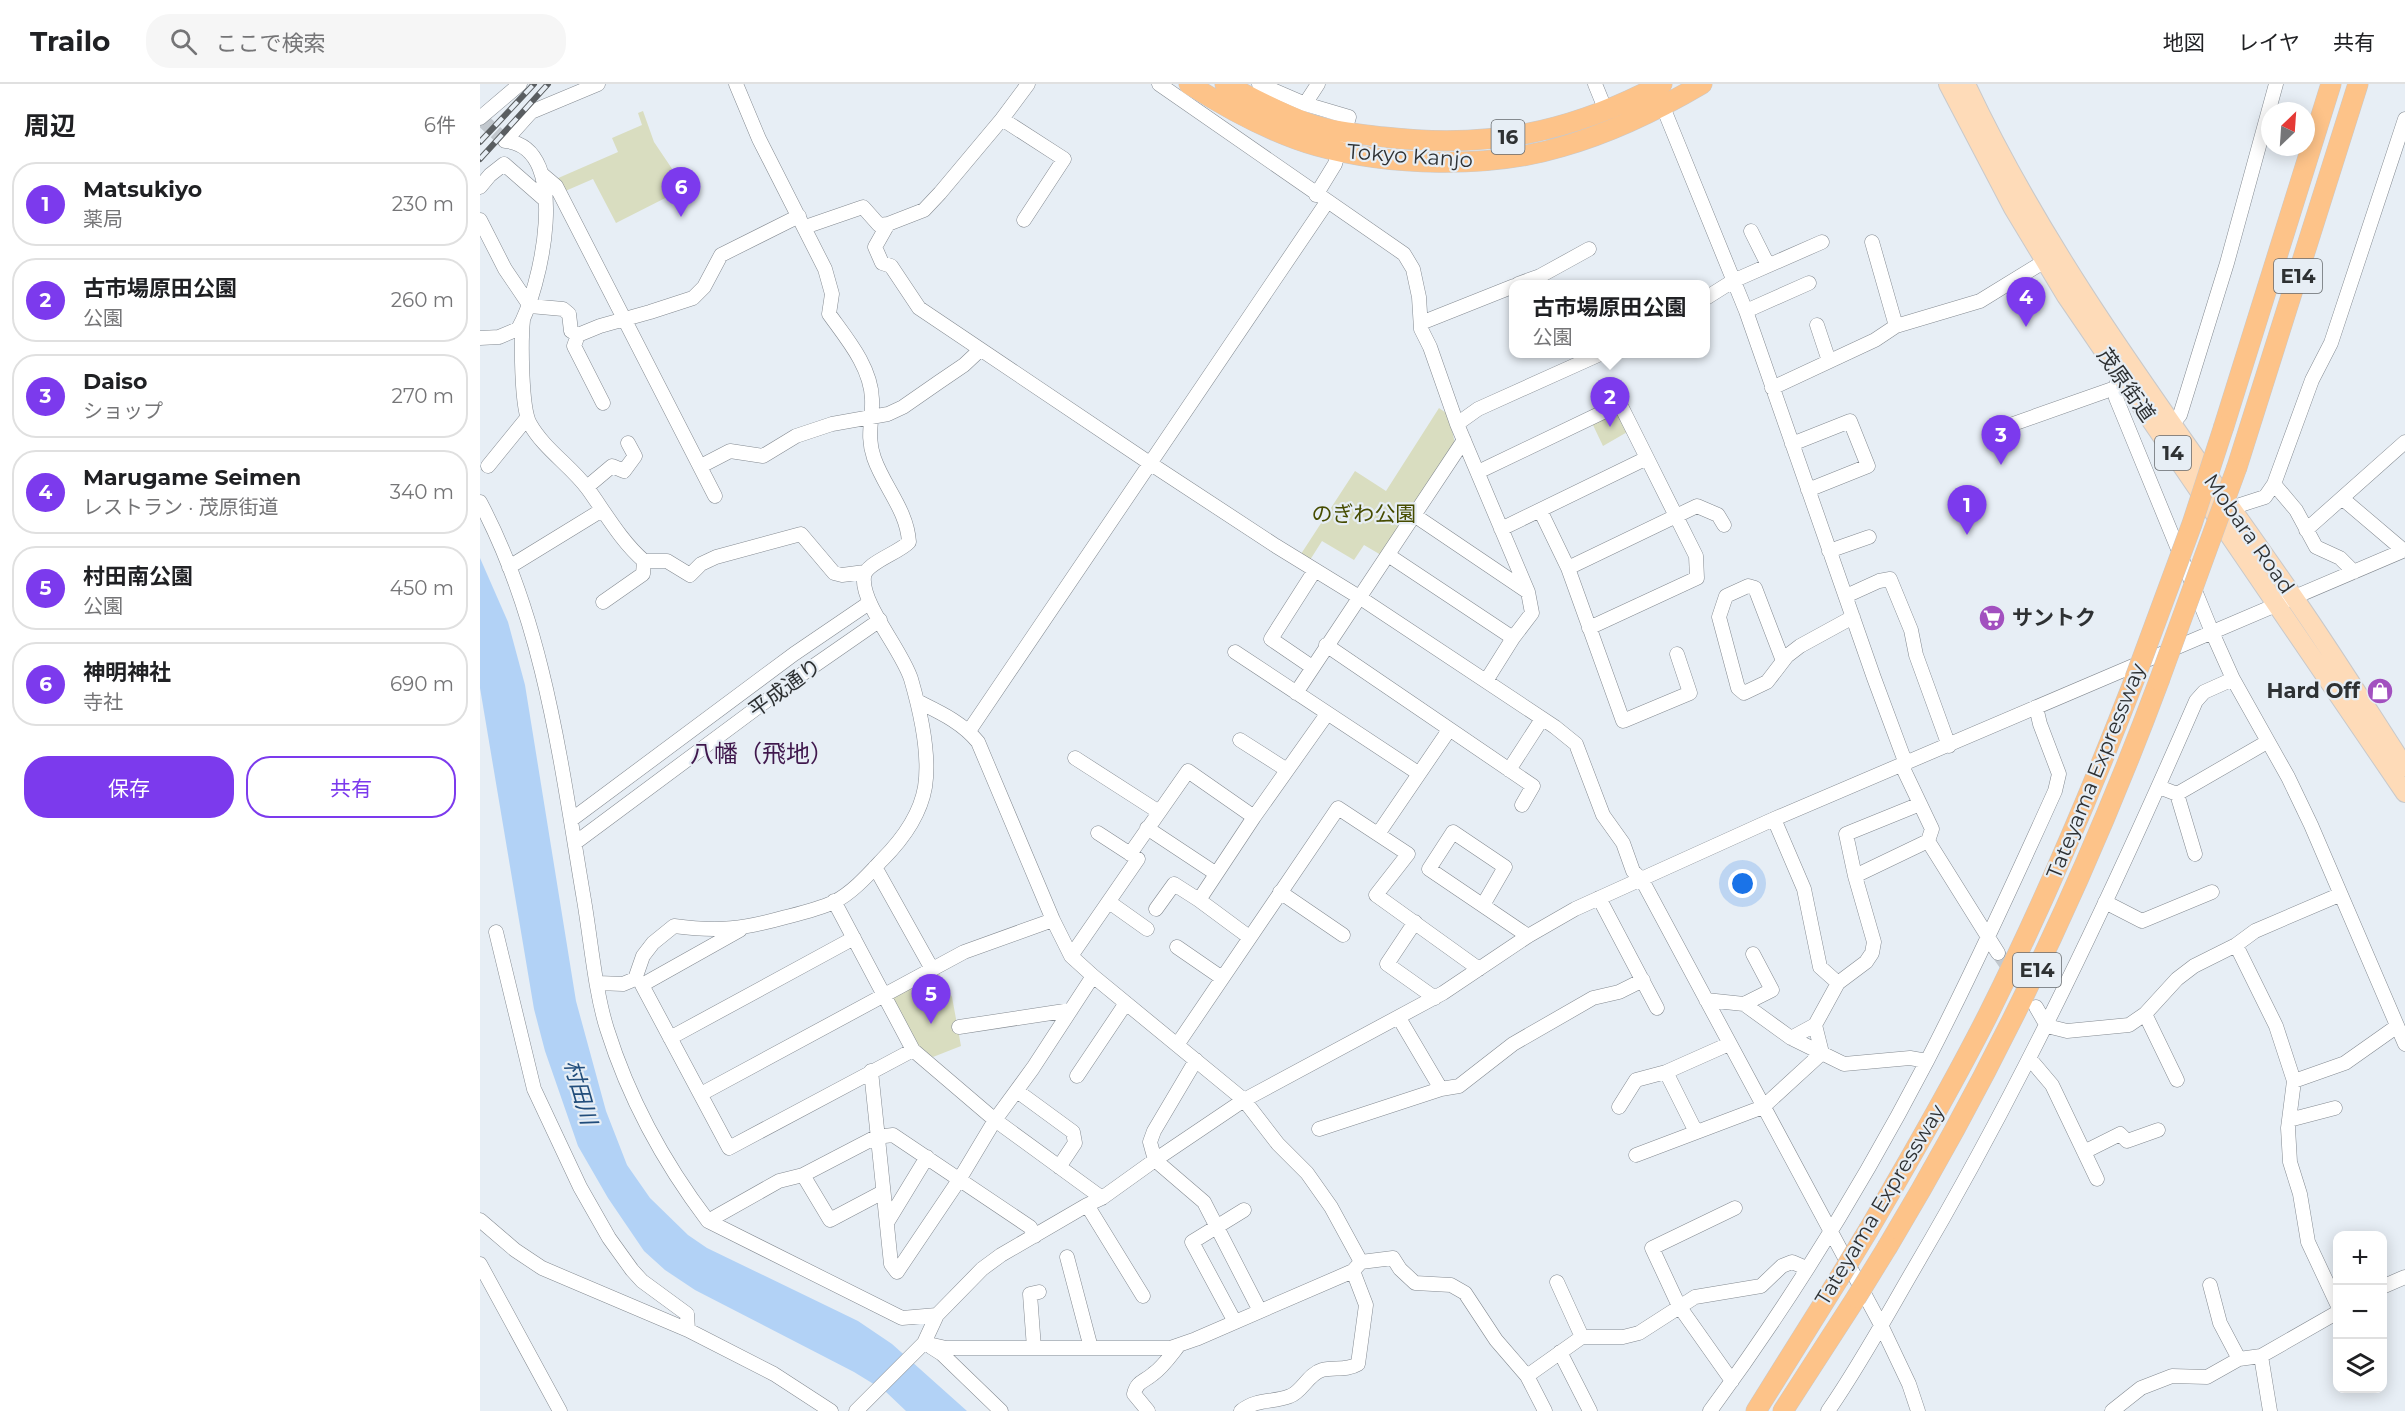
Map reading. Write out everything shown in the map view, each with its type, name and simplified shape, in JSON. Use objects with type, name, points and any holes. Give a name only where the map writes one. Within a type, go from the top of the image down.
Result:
[{"type":"highway","name":"Tokyo Kanjo","points":[[1189,84],[1224,105],[1269,127],[1315,145],[1342,142],[1484,141],[1556,127],[1606,111],[1662,84]]},
{"type":"highway","name":"Tokyo Kanjo","points":[[1225,84],[1342,142],[1401,159],[1491,161],[1558,148],[1598,135],[1663,107],[1702,84]]},
{"type":"highway","name":"Tateyama Expressway","points":[[1756,1411],[1869,1229],[1947,1092],[2028,932],[2101,766],[2192,524],[2331,84]]},
{"type":"highway","name":"Tateyama Expressway","points":[[1783,1411],[1888,1246],[1963,1115],[2059,925],[2136,743],[2237,467],[2358,84]]},
{"type":"main road","name":"茂原街道","points":[[1948,84],[2013,208],[2117,382],[2286,601],[2405,793]]},
{"type":"main road","name":"Mobara Road","points":[[1966,84],[1986,128],[2043,230],[2099,317],[2231,508],[2286,601],[2405,767]]},
{"type":"street","points":[[480,118],[520,84]]},
{"type":"street","points":[[598,84],[531,112],[506,141],[516,141],[529,149],[543,175],[556,186],[715,496]]},
{"type":"street","points":[[598,984],[623,984],[634,979],[640,970],[643,956],[653,943],[674,926],[714,930],[744,928],[801,913],[834,901],[875,867],[901,840],[919,808],[925,787],[926,762],[917,701],[903,658],[869,603],[863,580],[869,567],[903,548],[909,542],[908,528],[874,459],[868,434],[872,399],[863,364],[829,314],[831,284],[802,221],[759,139],[736,84]]},
{"type":"street","points":[[530,306],[563,309],[569,314],[571,331],[578,335],[693,298],[704,287],[721,255],[802,221],[863,207],[879,225],[888,224],[924,210],[1002,119],[1028,84]]},
{"type":"street","points":[[1159,84],[1404,254],[1413,269],[1421,323],[1457,424],[1528,592],[1532,613],[1486,681]]},
{"type":"street","points":[[969,731],[1151,464],[1322,199],[1349,117],[1305,104],[1259,84]]},
{"type":"street","points":[[1305,104],[1318,84]]},
{"type":"street","points":[[1595,84],[1606,111]]},
{"type":"street","points":[[2172,424],[2180,415],[2227,264],[2276,84]]},
{"type":"street","points":[[1663,107],[1746,311],[1904,765],[1932,829],[1928,841],[1855,876]]},
{"type":"street","points":[[1002,119],[1064,159],[1024,220]]},
{"type":"street","points":[[2231,508],[2265,497],[2274,484],[2312,380],[2331,343],[2401,144],[2405,119]]},
{"type":"street","points":[[480,187],[504,164],[544,199]]},
{"type":"street","points":[[481,338],[499,337],[518,330],[530,306],[546,233],[543,175]]},
{"type":"street","points":[[480,220],[492,245],[530,306]]},
{"type":"street","points":[[888,224],[874,247],[882,264],[891,266],[919,308],[1151,464],[1486,681],[1576,744],[1603,815],[1623,843],[1633,871],[1641,880],[1707,1000],[1762,1107],[1881,1325],[1909,1384],[1918,1411]]},
{"type":"street","points":[[1751,231],[1768,266]]},
{"type":"street","points":[[1710,295],[1733,281],[1822,242]]},
{"type":"street","points":[[1872,242],[1896,326]]},
{"type":"street","points":[[1530,280],[1589,249]]},
{"type":"street","points":[[1772,388],[1875,340],[1896,326],[1980,301],[2045,261]]},
{"type":"street","points":[[1746,311],[1809,283]]},
{"type":"street","points":[[1421,323],[1509,288]]},
{"type":"street","points":[[523,320],[521,339],[524,358],[523,402],[527,417],[538,435],[587,487],[631,550],[644,561],[667,561],[690,575],[701,564],[716,557],[801,534],[834,573],[842,575],[865,572]]},
{"type":"street","points":[[1817,325],[1830,361]]},
{"type":"street","points":[[578,335],[574,346],[603,403]]},
{"type":"street","points":[[701,466],[730,451],[763,456],[796,436],[832,424],[888,414],[903,407],[964,365],[980,350]]},
{"type":"street","points":[[2127,356],[2117,382],[2116,398],[2233,679],[2288,777],[2306,815],[2405,1044]]},
{"type":"street","points":[[1457,424],[1478,409],[1591,358]]},
{"type":"street","points":[[1996,429],[2117,382]]},
{"type":"street","points":[[1478,472],[1620,404],[1696,556],[1697,578],[1589,628]]},
{"type":"street","points":[[488,466],[527,417]]},
{"type":"street","points":[[1792,444],[1850,422],[1868,466],[1808,490]]},
{"type":"street","points":[[1296,693],[1464,440]]},
{"type":"street","points":[[2306,530],[2405,441]]},
{"type":"street","points":[[587,487],[612,466],[624,471],[635,456],[628,443]]},
{"type":"street","points":[[1501,529],[1647,458]]},
{"type":"street","points":[[2274,484],[2296,510],[2316,547],[2340,558],[2354,572]]},
{"type":"street","points":[[856,1411],[924,1343],[937,1316],[982,1269],[1102,1198],[1244,1100],[1435,998],[1528,936],[1575,909],[1774,819],[2404,550],[2343,499]]},
{"type":"street","points":[[480,502],[522,600],[539,658],[558,741],[607,1027],[639,1112],[693,1202],[708,1221],[902,1318],[937,1316]]},
{"type":"street","points":[[1568,568],[1697,506],[1718,515],[1724,525]]},
{"type":"street","points":[[509,567],[602,510]]},
{"type":"street","points":[[1539,510],[1568,568],[1623,721],[1690,693],[1677,654]]},
{"type":"street","points":[[1414,515],[1528,592]]},
{"type":"street","points":[[1829,551],[1869,537]]},
{"type":"street","points":[[1388,555],[1513,638]]},
{"type":"street","points":[[603,602],[643,574],[644,561]]},
{"type":"street","points":[[1312,667],[1271,639],[1315,570]]},
{"type":"street","points":[[1846,596],[1879,581],[1890,579],[1911,630],[1916,655],[1949,746]]},
{"type":"street","points":[[1783,661],[1755,588],[1748,586],[1726,596],[1719,617],[1738,688],[1744,693],[1767,682],[1783,661],[1800,646],[1853,618]]},
{"type":"street","name":"平成通り","points":[[571,819],[794,654],[869,603]]},
{"type":"street","name":"平成通り","points":[[575,843],[805,672],[880,620]]},
{"type":"street","points":[[1326,645],[1533,786],[1522,805]]},
{"type":"street","points":[[1235,651],[1418,773]]},
{"type":"street","points":[[1834,1408],[1986,1143],[2047,1026],[2196,701],[2204,692],[2233,679]]},
{"type":"street","points":[[917,701],[942,713],[969,731],[978,742],[1053,920],[1071,956],[1244,1100],[1278,1144],[1307,1173],[1331,1207],[1357,1267],[1366,1305],[1358,1364],[1349,1369],[1321,1370],[1309,1378],[1292,1396],[1251,1403],[1241,1411]]},
{"type":"street","points":[[1710,1411],[1830,1231],[1927,1061],[1989,937],[2055,791],[2059,774],[2036,707]]},
{"type":"street","points":[[1199,900],[1215,873],[1327,714]]},
{"type":"street","points":[[1509,770],[1542,719]]},
{"type":"street","points":[[1378,834],[1449,730]]},
{"type":"street","points":[[1240,740],[1287,770]]},
{"type":"street","points":[[2177,794],[2267,742]]},
{"type":"street","points":[[1075,758],[1159,812]]},
{"type":"street","points":[[1130,854],[1188,771],[1254,817]]},
{"type":"street","points":[[2158,787],[2177,794]]},
{"type":"street","points":[[2177,794],[2195,854]]},
{"type":"street","points":[[1791,1038],[1815,1025],[1838,983],[1866,962],[1872,953],[1874,942],[1855,876],[1846,834],[1920,804]]},
{"type":"street","points":[[1178,1045],[1338,808],[1408,854],[1376,895],[1479,969]]},
{"type":"street","points":[[1774,819],[1804,889],[1820,967],[1838,983]]},
{"type":"street","points":[[1148,828],[1215,873]]},
{"type":"street","points":[[1482,905],[1505,867],[1454,832],[1429,869],[1482,905],[1528,936]]},
{"type":"street","points":[[1071,956],[1138,859],[1098,833]]},
{"type":"street","points":[[1928,841],[1998,953]]},
{"type":"street","points":[[875,867],[932,969]]},
{"type":"street","points":[[1156,909],[1174,884],[1249,938]]},
{"type":"street","points":[[1280,892],[1343,935]]},
{"type":"street","points":[[2105,902],[2142,921],[2212,892]]},
{"type":"street","points":[[2036,1007],[2047,1026],[2067,1031],[2099,1030],[2129,1025],[2145,1014],[2177,979],[2194,966],[2236,945],[2255,931],[2339,895]]},
{"type":"street","points":[[1599,898],[1657,1008]]},
{"type":"street","points":[[834,901],[914,1050],[995,1120],[1102,1198]]},
{"type":"street","points":[[1108,902],[1147,929]]},
{"type":"street","points":[[701,1094],[964,952],[1053,920]]},
{"type":"street","points":[[1415,922],[1387,964],[1435,998]]},
{"type":"street","points":[[744,928],[642,985],[729,1148],[914,1050]]},
{"type":"street","points":[[496,932],[534,1089],[580,1187],[609,1238],[632,1270],[642,1281],[687,1314],[688,1330]]},
{"type":"street","points":[[670,1038],[854,938]]},
{"type":"street","points":[[2236,945],[2276,1026],[2295,1081],[2289,1120],[2290,1162],[2300,1194],[2308,1242],[2333,1297]]},
{"type":"street","points":[[1177,947],[1222,978]]},
{"type":"street","points":[[1744,1004],[1772,990],[1753,954]]},
{"type":"street","points":[[871,1071],[876,1137],[888,1221],[891,1264],[897,1272],[959,1180],[995,1120],[1017,1091],[1093,976]]},
{"type":"street","points":[[1319,1129],[1441,1089],[1459,1086],[1513,1044],[1593,999],[1619,992],[1643,980]]},
{"type":"street","points":[[1707,1000],[1744,1004],[1791,1038],[1844,1064],[1910,1058],[1927,1061]]},
{"type":"street","points":[[1077,1076],[1126,1003]]},
{"type":"street","points":[[959,1027],[1071,1010]]},
{"type":"street","points":[[2145,1014],[2177,1080]]},
{"type":"street","points":[[1399,1018],[1441,1089]]},
{"type":"street","points":[[1815,1025],[1822,1053]]},
{"type":"street","points":[[2295,1081],[2346,1064],[2396,1027]]},
{"type":"street","points":[[1619,1107],[1636,1080],[1666,1072],[1729,1044]]},
{"type":"street","points":[[1636,1155],[1762,1107],[1822,1053]]},
{"type":"street","points":[[2030,1059],[2052,1085],[2097,1179]]},
{"type":"street","points":[[1196,1060],[1154,1131],[1150,1142],[1155,1160],[1204,1202],[1260,1311]]},
{"type":"street","points":[[1666,1072],[1696,1132]]},
{"type":"street","points":[[1017,1091],[1073,1132],[1075,1143],[1059,1167]]},
{"type":"street","points":[[2289,1120],[2335,1108]]},
{"type":"street","points":[[2084,1152],[2120,1134],[2127,1141],[2158,1130]]},
{"type":"street","points":[[708,1221],[779,1181],[803,1175],[876,1137],[893,1135],[1030,1227],[1035,1236]]},
{"type":"street","points":[[888,1221],[927,1157]]},
{"type":"street","points":[[803,1175],[830,1220],[883,1192]]},
{"type":"street","points":[[1087,1205],[1143,1296]]},
{"type":"street","points":[[1732,1381],[1679,1306],[1652,1248],[1735,1208]]},
{"type":"street","points":[[1235,1322],[1192,1242],[1244,1210]]},
{"type":"street","points":[[480,1220],[515,1250],[542,1268],[688,1330],[774,1374],[831,1411]]},
{"type":"street","points":[[1067,1257],[1091,1348]]},
{"type":"street","points":[[924,1343],[946,1348],[1170,1348],[1235,1322],[1357,1267],[1393,1258],[1414,1283],[1451,1285],[1465,1293],[1496,1340],[1527,1376],[1545,1411]]},
{"type":"street","points":[[1527,1376],[1582,1337],[1623,1337],[1639,1333],[1695,1297],[1761,1286],[1782,1266],[1792,1262],[1806,1268]]},
{"type":"street","points":[[480,1264],[560,1411]]},
{"type":"street","points":[[2386,1285],[2405,1276]]},
{"type":"street","points":[[1557,1282],[1582,1337]]},
{"type":"street","points":[[2210,1285],[2220,1323],[2239,1359]]},
{"type":"street","points":[[1034,1348],[1030,1294],[1039,1292]]},
{"type":"street","points":[[2112,1411],[2141,1388],[2172,1376],[2207,1377],[2239,1359],[2261,1356],[2333,1314]]},
{"type":"street","points":[[924,1343],[942,1354],[1001,1411]]},
{"type":"street","points":[[1148,1411],[1134,1394],[1136,1386],[1153,1375],[1179,1345]]},
{"type":"street","points":[[1560,1352],[1590,1411]]},
{"type":"street","points":[[2261,1356],[2270,1411]]},
{"type":"green space","points":[[643,111],[654,142],[685,188],[616,223],[593,179],[563,192],[556,179],[618,152],[612,138],[642,125],[638,113]]},
{"type":"green space","name":"のぎわ公園","points":[[1439,408],[1449,415],[1455,444],[1381,555],[1364,545],[1354,560],[1322,541],[1310,560],[1301,554],[1355,471],[1386,491]]},
{"type":"green space","points":[[1612,412],[1621,415],[1629,431],[1603,446],[1592,423]]},
{"type":"green space","points":[[936,968],[952,997],[961,1046],[933,1057],[919,1047],[892,1001],[894,991]]},
{"type":"water","name":"村田川","points":[[480,558],[508,622],[525,685],[576,1001],[606,1111],[627,1165],[650,1198],[688,1235],[707,1248],[858,1321],[892,1344],[967,1411],[906,1411],[885,1391],[854,1372],[695,1290],[665,1270],[644,1251],[608,1198],[578,1146],[545,1051],[534,1009],[480,688]]},
{"type":"tunnel","points":[[480,118],[505,141]]},
{"type":"tunnel","points":[[1998,953],[2030,998]]},
{"type":"railway","points":[[480,142],[534,84]]},
{"type":"railway","points":[[480,159],[548,84]]},
{"type":"place","name":"神明神社","points":[[681,217]]},
{"type":"place","name":"Marugame Seimen","points":[[2026,327]]},
{"type":"place","name":"古市場原田公園","points":[[1610,427]]},
{"type":"place","name":"Daiso","points":[[2001,465]]},
{"type":"place","name":"Matsukiyo","points":[[1967,535]]},
{"type":"place","name":"サントク","points":[[1992,618]]},
{"type":"place","name":"Hard Off","points":[[2380,691]]},
{"type":"place","name":"村田南公園","points":[[931,1024]]},
{"type":"district","name":"八幡（飛地）","points":[[762,754]]}]
